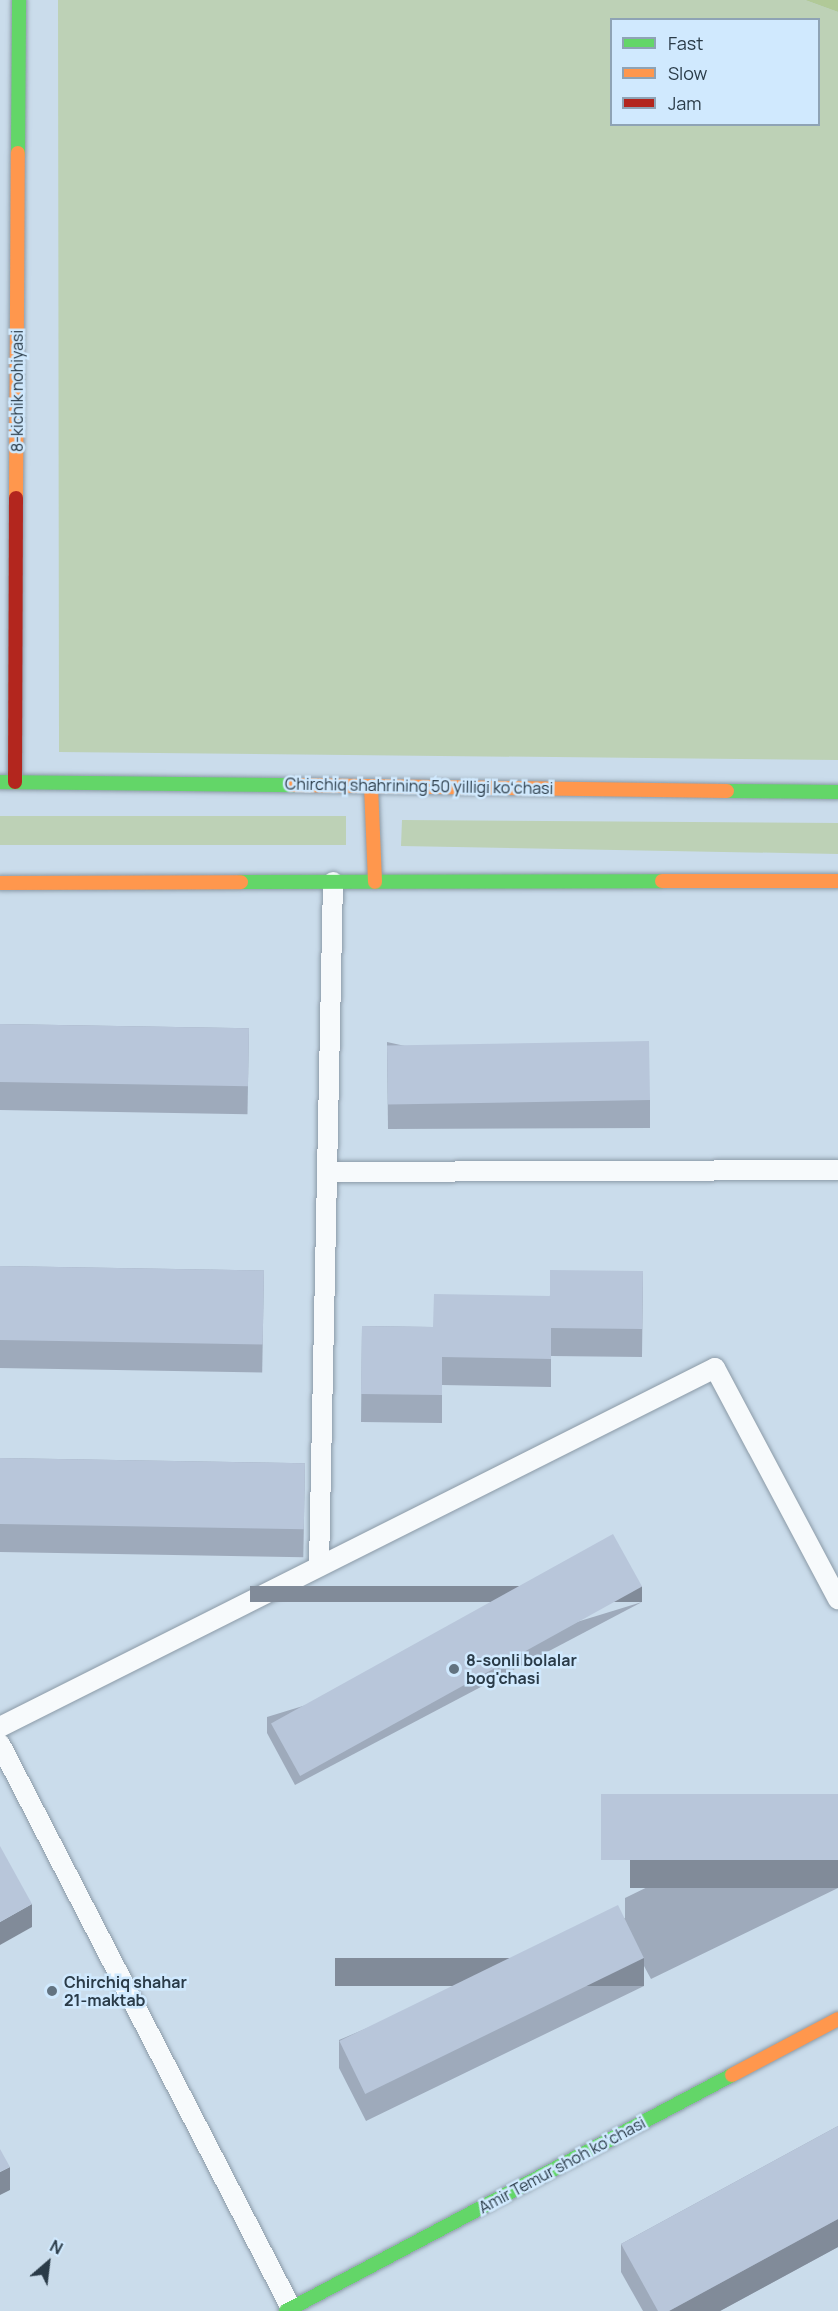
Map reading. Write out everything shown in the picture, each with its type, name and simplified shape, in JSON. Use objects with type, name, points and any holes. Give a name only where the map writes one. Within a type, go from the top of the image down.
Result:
[{"type":"main road","name":"8-kichik nohiyasi","points":[[15,782],[9,281],[19,0]]},
{"type":"main road","name":"Chirchiq shahrining 50 yilligi koʻchasi","points":[[0,782],[838,792]]},
{"type":"main road","points":[[371,786],[375,882]]},
{"type":"main road","points":[[0,883],[838,881]]},
{"type":"main road","name":"Amir Temur shoh ko‘chasi","points":[[289,2310],[838,2019]]},
{"type":"lane","points":[[319,1566],[333,882]]},
{"type":"lane","points":[[327,1172],[838,1170]]},
{"type":"lane","points":[[0,1727],[715,1368],[838,1599]]},
{"type":"lane","points":[[0,1744],[289,2310]]},
{"type":"green space","points":[[58,0],[805,0],[838,12],[838,760],[59,752]]},
{"type":"green space","points":[[805,0],[838,0],[838,12]]},
{"type":"green space","points":[[0,816],[346,816],[346,845],[0,845]]},
{"type":"green space","points":[[402,820],[838,823],[838,854],[401,846]]},
{"type":"building","points":[[0,1024],[249,1028],[248,1086],[0,1082]]},
{"type":"building","points":[[649,1041],[650,1100],[388,1105],[387,1046]]},
{"type":"building","points":[[0,1266],[264,1271],[263,1345],[0,1340]]},
{"type":"building","points":[[550,1270],[643,1271],[642,1329],[551,1328],[551,1359],[442,1357],[442,1395],[361,1394],[362,1326],[433,1327],[434,1294],[550,1296]]},
{"type":"building","points":[[0,1458],[305,1463],[304,1529],[0,1524]]},
{"type":"building","points":[[613,1534],[642,1586],[300,1776],[271,1724]]},
{"type":"building","points":[[601,1794],[838,1794],[838,1860],[601,1860]]},
{"type":"building","points":[[0,1846],[32,1904],[0,1922]]},
{"type":"building","points":[[618,1905],[644,1958],[365,2094],[339,2041]]},
{"type":"building","points":[[838,2126],[838,2219],[669,2311],[658,2311],[621,2244]]},
{"type":"building","points":[[0,2149],[10,2167],[0,2172]]},
{"type":"traffic: fast","points":[[18,153],[19,0]]},
{"type":"traffic: fast","points":[[0,782],[292,785]]},
{"type":"traffic: fast","points":[[727,791],[838,792]]},
{"type":"traffic: fast","points":[[241,882],[662,881]]},
{"type":"traffic: fast","points":[[286,2311],[732,2075]]},
{"type":"traffic: slow","points":[[16,498],[18,153]]},
{"type":"traffic: slow","points":[[292,785],[727,791]]},
{"type":"traffic: slow","points":[[371,786],[375,882]]},
{"type":"traffic: slow","points":[[662,881],[838,881]]},
{"type":"traffic: slow","points":[[0,883],[241,882]]},
{"type":"traffic: slow","points":[[732,2075],[838,2019]]},
{"type":"traffic: jam","points":[[15,782],[16,498]]},
{"type":"place","name":"8-sonli bolalar bog'chasi","points":[[454,1669]]},
{"type":"place","name":"Chirchiq shahar 21-maktab","points":[[52,1991]]}]
